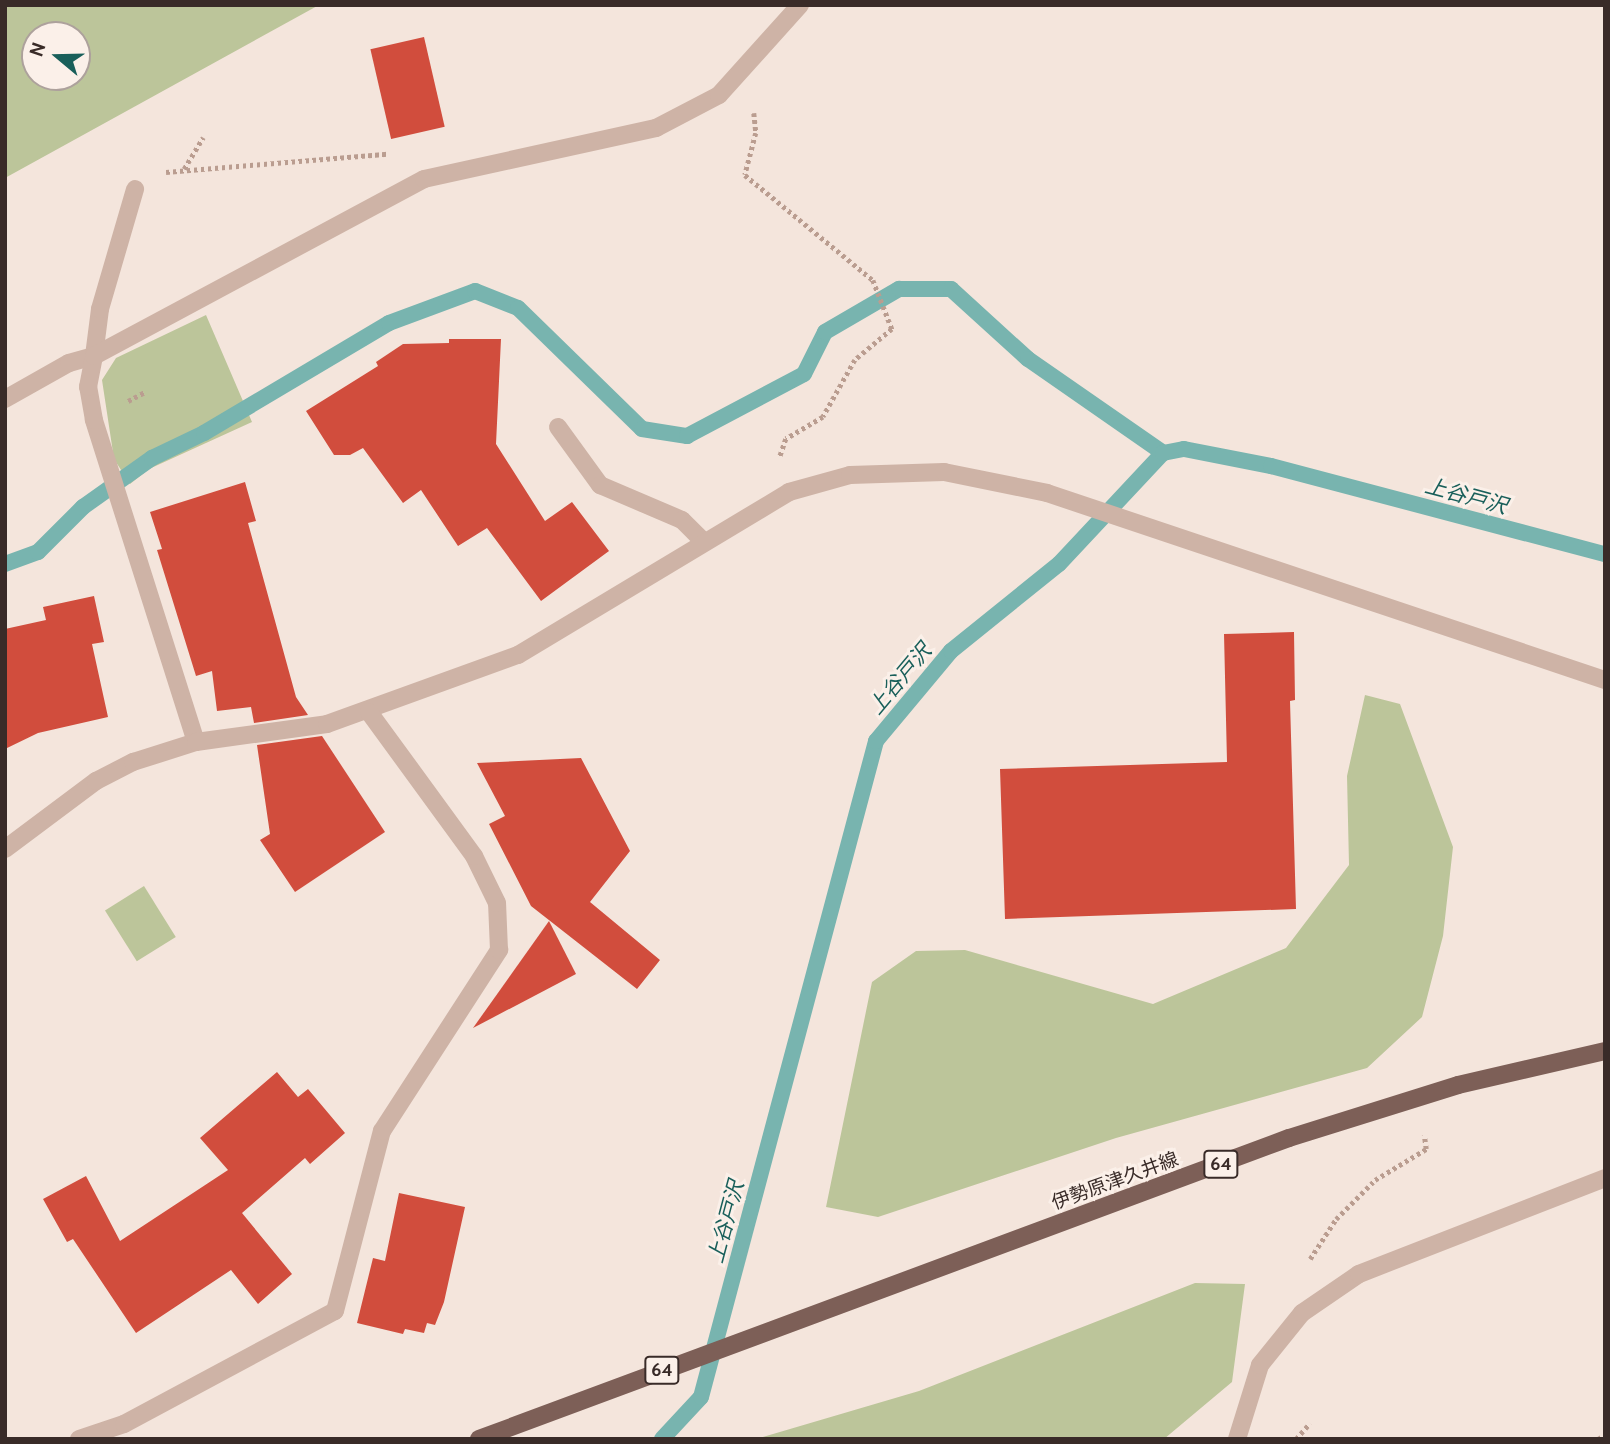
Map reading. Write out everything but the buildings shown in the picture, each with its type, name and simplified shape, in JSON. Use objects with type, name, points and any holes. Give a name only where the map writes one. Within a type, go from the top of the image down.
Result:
[{"type":"main road","name":"伊勢原津久井線","points":[[479,1439],[844,1301],[1376,1110],[1605,1051]]},
{"type":"street","points":[[5,399],[69,363],[94,356],[394,192],[433,177],[656,128],[719,95],[800,5]]},
{"type":"street","points":[[135,189],[100,309],[88,387],[94,420],[196,742]]},
{"type":"street","points":[[558,428],[600,485],[682,520],[704,542]]},
{"type":"street","points":[[5,849],[96,781],[132,762],[196,742],[327,724],[369,712],[518,655],[789,492],[850,475],[944,471],[1047,493],[1605,680]]},
{"type":"street","points":[[79,1439],[124,1424],[335,1311],[382,1132],[499,950],[497,903],[474,856],[369,712]]},
{"type":"street","points":[[1237,1439],[1261,1365],[1302,1313],[1359,1273],[1605,1178]]},
{"type":"path","points":[[747,63],[757,133],[745,175],[873,280],[892,329],[855,360],[823,417],[786,439],[778,462],[789,492]]},
{"type":"path","points":[[184,170],[203,137]]},
{"type":"path","points":[[135,189],[145,174],[397,153],[425,162],[433,177]]},
{"type":"path","points":[[1302,1313],[1289,1293],[1336,1219],[1375,1180],[1426,1149],[1424,1133]]},
{"type":"path","points":[[1296,1439],[1310,1423]]},
{"type":"path","points":[[1598,1439],[1605,1435]]},
{"type":"green space","points":[[5,5],[319,5],[5,178]]},
{"type":"green space","points":[[206,315],[252,422],[149,469],[130,484],[114,459],[102,380],[116,358]]},
{"type":"green space","points":[[1365,695],[1400,704],[1453,847],[1443,936],[1422,1017],[1367,1068],[1116,1138],[878,1217],[826,1207],[872,982],[916,951],[965,950],[1153,1004],[1286,948],[1349,865],[1347,776]]},
{"type":"green space","points":[[144,886],[176,937],[137,961],[105,910]]},
{"type":"green space","points":[[1195,1283],[1245,1284],[1232,1382],[1164,1439],[756,1439],[919,1391]]},
{"type":"waterway","points":[[5,564],[38,552],[83,507],[152,458],[204,433],[389,323],[475,291],[518,308],[642,429],[687,436],[804,374],[825,332],[899,289],[951,289],[1028,359],[1163,453]]},
{"type":"waterway","name":"上谷戸沢","points":[[662,1439],[701,1397],[876,741],[951,651],[1059,564],[1163,453],[1184,449],[1271,466],[1605,554]]}]
